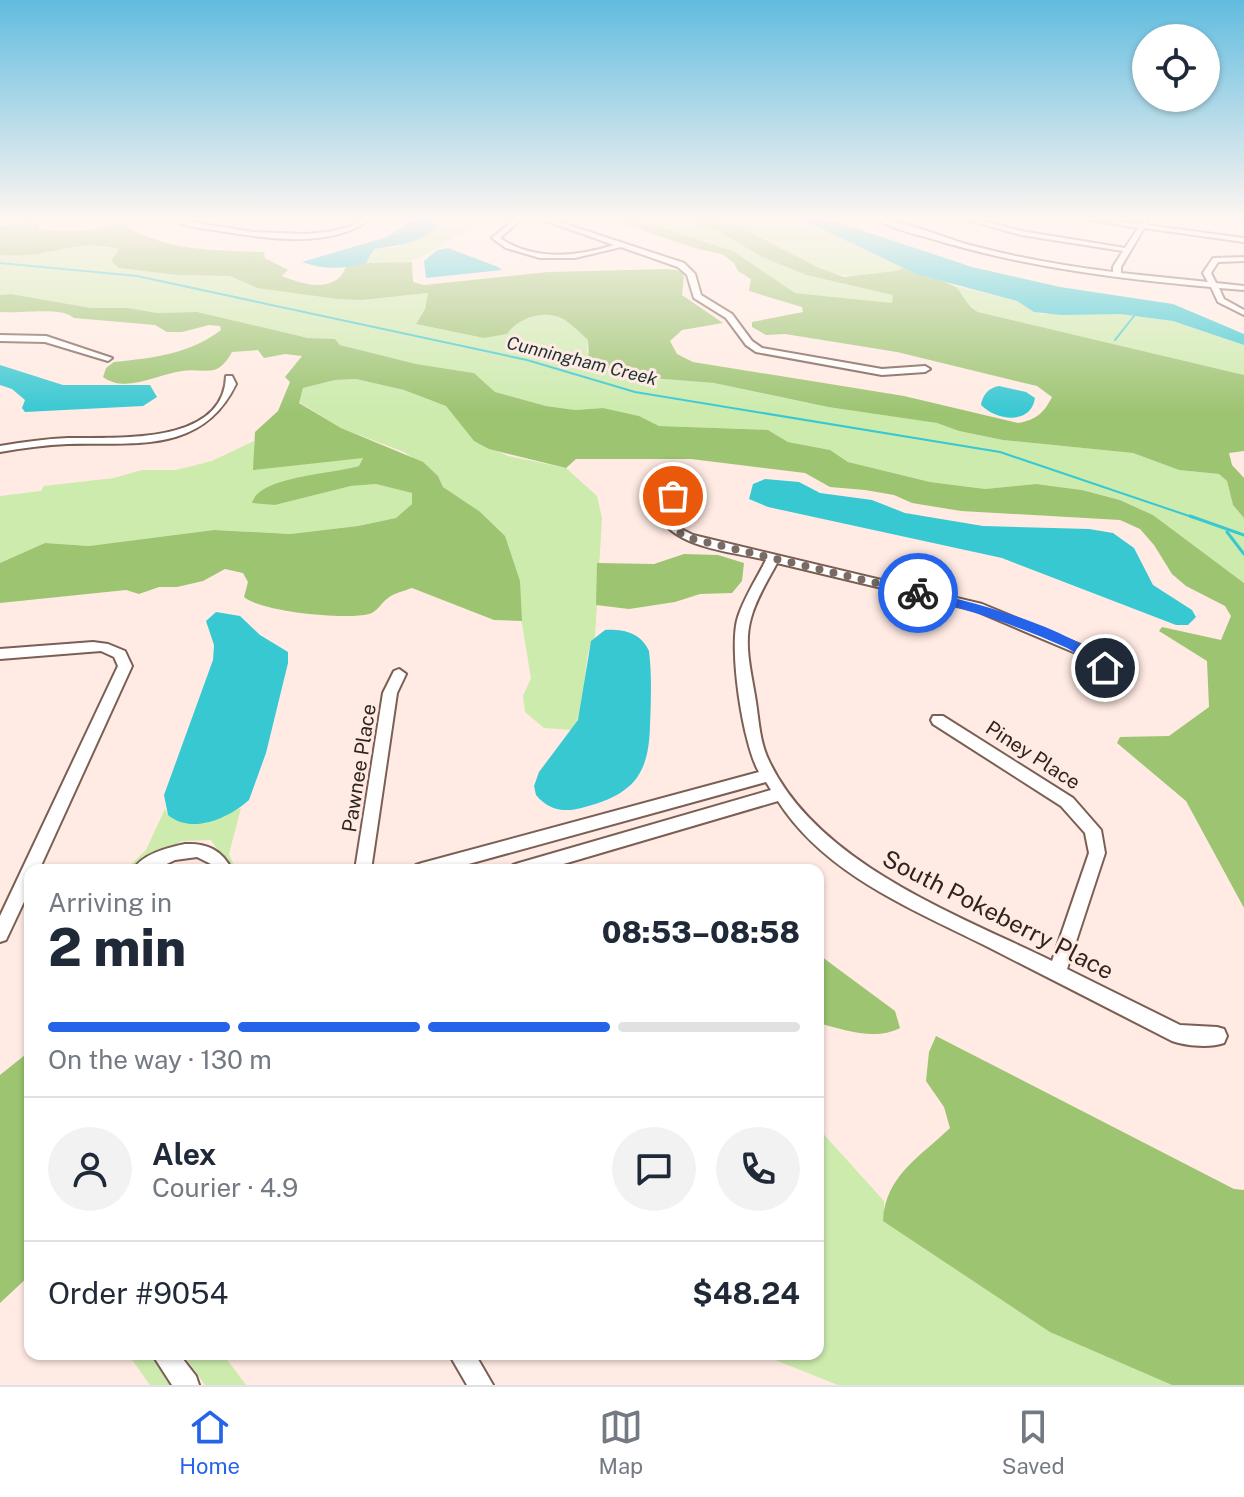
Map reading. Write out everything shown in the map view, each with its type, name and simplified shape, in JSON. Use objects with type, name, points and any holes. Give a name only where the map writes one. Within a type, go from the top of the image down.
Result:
[{"type":"street","points":[[693,284],[697,296],[729,316],[755,348],[882,372],[925,369]]},
{"type":"street","points":[[1197,284],[1244,288]]},
{"type":"street","points":[[1211,285],[1221,300],[1244,313]]},
{"type":"street","points":[[0,338],[54,341],[108,358]]},
{"type":"street","points":[[0,449],[66,441],[146,439],[177,433],[203,422],[214,413],[229,389],[229,378]]},
{"type":"street","points":[[673,496],[668,521],[681,534],[998,614],[1083,651],[1105,668]]},
{"type":"street","name":"South Pokeberry Place","points":[[773,558],[744,618],[741,650],[750,724],[755,744],[780,794],[828,847],[879,884],[1179,1034],[1217,1036]]},
{"type":"street","points":[[0,654],[103,647],[120,654],[125,666],[33,864]]},
{"type":"street","name":"Pawnee Place","points":[[364,864],[390,693],[399,674]]},
{"type":"street","name":"Piney Place","points":[[938,720],[1067,802],[1093,830],[1097,853],[1057,973]]},
{"type":"street","points":[[445,864],[769,775]]},
{"type":"street","points":[[540,864],[780,794]]},
{"type":"street","points":[[614,819],[625,840]]},
{"type":"street","points":[[150,864],[161,857],[190,850],[209,854],[218,864]]},
{"type":"street","points":[[0,934],[24,899]]},
{"type":"street","points":[[168,1360],[187,1385]]},
{"type":"street","points":[[465,1360],[481,1385]]},
{"type":"green space","points":[[0,284],[247,284],[257,288],[362,300],[429,293],[425,309],[416,324],[484,338],[507,334],[532,317],[556,316],[570,323],[588,340],[587,352],[639,377],[714,383],[828,407],[938,423],[959,431],[1003,440],[1133,453],[1179,470],[1219,474],[1227,481],[1233,505],[1244,518],[1244,583],[1153,515],[1121,500],[1082,490],[1036,484],[985,489],[930,482],[848,462],[830,450],[788,442],[768,430],[659,426],[639,416],[603,408],[575,410],[546,406],[495,392],[474,373],[416,364],[340,345],[335,339],[308,338],[197,312],[157,313],[128,308],[91,308],[11,294],[0,295]]},
{"type":"green space","points":[[247,284],[683,284],[682,295],[723,323],[682,330],[670,341],[677,354],[693,362],[904,396],[1018,423],[1039,415],[1052,397],[1037,386],[897,352],[785,334],[766,335],[752,327],[752,322],[803,312],[802,307],[749,291],[750,284],[781,284],[795,293],[892,303],[893,295],[844,284],[948,284],[959,290],[978,312],[1244,375],[1244,451],[1229,453],[1232,465],[1244,478],[1244,518],[1233,505],[1227,481],[1219,474],[1179,470],[1133,453],[1003,440],[937,423],[828,407],[714,383],[639,377],[589,362],[588,340],[570,323],[556,316],[532,317],[507,334],[484,338],[416,324],[425,309],[428,293],[362,300],[257,288]]},
{"type":"green space","points":[[781,284],[844,284],[894,295],[892,303],[795,293]]},
{"type":"green space","points":[[951,285],[1017,301],[1041,314],[1121,314],[1173,321],[1244,345],[1244,375],[978,312]]},
{"type":"green space","points":[[11,294],[91,308],[128,308],[157,313],[197,312],[308,338],[335,339],[340,345],[416,364],[474,373],[495,392],[546,406],[575,410],[603,408],[639,416],[659,426],[768,430],[788,442],[830,450],[848,462],[930,482],[985,489],[1036,484],[1082,490],[1120,500],[1153,515],[1244,583],[1244,908],[1186,801],[1117,743],[1120,737],[1169,736],[1209,707],[1207,661],[1159,631],[1162,627],[1221,640],[1231,616],[1225,606],[1186,586],[1172,574],[1140,529],[1120,520],[961,511],[912,503],[894,495],[830,487],[805,473],[691,459],[576,459],[566,468],[489,449],[474,441],[446,406],[404,390],[356,379],[335,380],[303,388],[299,403],[341,428],[423,462],[438,476],[443,487],[479,511],[505,536],[520,581],[522,621],[494,620],[412,588],[390,596],[369,614],[342,616],[285,611],[244,597],[248,582],[243,573],[225,569],[203,581],[177,587],[159,587],[139,594],[126,590],[0,603],[0,563],[45,543],[89,546],[214,530],[290,534],[396,518],[412,504],[412,493],[376,484],[351,486],[275,505],[252,503],[268,487],[299,477],[359,466],[363,458],[253,470],[255,432],[278,411],[290,382],[285,377],[302,356],[285,354],[264,358],[258,350],[232,352],[223,365],[214,370],[182,371],[142,382],[112,382],[103,377],[106,368],[114,362],[184,350],[221,330],[220,326],[167,332],[155,325],[74,318],[60,312],[0,312],[0,295]]},
{"type":"green space","points":[[356,379],[404,390],[446,406],[474,441],[508,456],[566,468],[597,496],[602,518],[595,637],[588,654],[581,706],[573,730],[544,728],[525,712],[523,696],[531,678],[520,612],[520,581],[479,511],[443,487],[438,476],[404,452],[341,428],[299,402],[303,388],[335,380]]},
{"type":"green space","points":[[254,441],[254,470],[364,457],[359,466],[336,473],[299,477],[253,503],[275,505],[351,486],[376,484],[412,493],[412,504],[396,518],[358,526],[290,534],[214,530],[89,546],[45,543],[0,563],[0,496],[41,491],[44,486],[114,478],[142,470],[176,470],[212,461]]},
{"type":"green space","points":[[684,554],[718,555],[744,563],[742,581],[732,593],[700,594],[675,602],[629,609],[596,605],[597,563],[654,564]]},
{"type":"green space","points":[[241,808],[229,854],[233,864],[227,864],[211,840],[182,841],[142,864],[131,864],[146,850],[165,809],[168,815],[211,821]]},
{"type":"green space","points":[[824,958],[895,1011],[900,1028],[880,1034],[824,1025]]},
{"type":"green space","points":[[936,1036],[1234,1189],[1244,1190],[1244,1385],[1172,1385],[1050,1332],[883,1221],[885,1205],[897,1179],[950,1128],[944,1107],[926,1081],[929,1052]]},
{"type":"green space","points":[[24,1056],[24,1281],[0,1303],[0,1075]]},
{"type":"green space","points":[[824,1135],[884,1201],[884,1221],[1133,1366],[1172,1385],[838,1385],[775,1360],[824,1360]]},
{"type":"green space","points":[[132,1360],[154,1360],[172,1385],[150,1385]]},
{"type":"green space","points":[[187,1360],[227,1360],[246,1385],[205,1385]]},
{"type":"water","points":[[952,284],[1045,284],[1173,304],[1244,334],[1244,345],[1173,321],[1120,314],[1034,312],[1017,301]]},
{"type":"water","points":[[0,365],[63,385],[150,385],[157,397],[143,406],[25,412],[22,408],[25,400],[12,389],[0,385]]},
{"type":"water","points":[[999,386],[1026,392],[1035,398],[1032,407],[1027,413],[1012,418],[996,414],[981,405],[989,390]]},
{"type":"water","points":[[765,479],[799,482],[820,493],[872,500],[905,513],[983,526],[1089,529],[1113,533],[1134,548],[1153,585],[1192,610],[1196,617],[1188,625],[1176,625],[1002,558],[768,507],[749,499],[753,484]]},
{"type":"water","points":[[216,612],[240,616],[260,635],[288,652],[288,663],[266,753],[249,800],[221,818],[188,824],[168,815],[164,795],[213,660],[214,645],[206,621]]},
{"type":"water","points":[[605,630],[631,633],[649,651],[651,706],[646,757],[636,780],[616,796],[578,809],[558,809],[541,800],[534,786],[539,772],[578,720],[591,641]]},
{"type":"waterway","name":"Cunningham Creek","points":[[172,284],[527,360],[635,392],[1000,452],[1195,518]]},
{"type":"waterway","points":[[1115,340],[1134,316]]},
{"type":"waterway","name":"Cunningham Creek","points":[[1190,516],[1244,535]]},
{"type":"waterway","points":[[1227,532],[1244,554]]},
{"type":"way so far","points":[[673,496],[668,521],[670,526],[689,538],[918,593]]},
{"type":"route","points":[[918,593],[978,607],[1016,621],[1083,651],[1105,668]]}]
